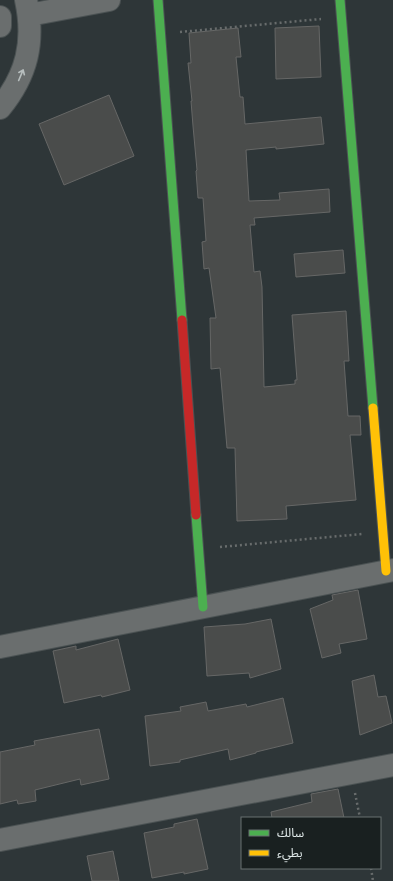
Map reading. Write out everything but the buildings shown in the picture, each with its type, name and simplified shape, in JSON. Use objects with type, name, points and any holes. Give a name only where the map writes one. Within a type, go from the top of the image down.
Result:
[{"type":"street","points":[[0,108],[17,84],[24,68],[30,33],[28,8],[109,0]]},
{"type":"street","points":[[158,0],[203,607]]},
{"type":"street","points":[[0,647],[389,571],[383,532],[340,0]]},
{"type":"street","points":[[0,17],[0,26]]},
{"type":"street","points":[[0,840],[393,765]]},
{"type":"path","points":[[161,34],[341,17]]},
{"type":"path","points":[[199,550],[383,532]]},
{"type":"path","points":[[371,869],[373,881]]},
{"type":"traffic: fast","points":[[158,0],[182,320]]},
{"type":"traffic: fast","points":[[340,0],[373,408]]},
{"type":"traffic: fast","points":[[196,515],[203,607]]},
{"type":"traffic: slow","points":[[373,408],[386,571]]},
{"type":"traffic: jam","points":[[182,320],[196,515]]}]
